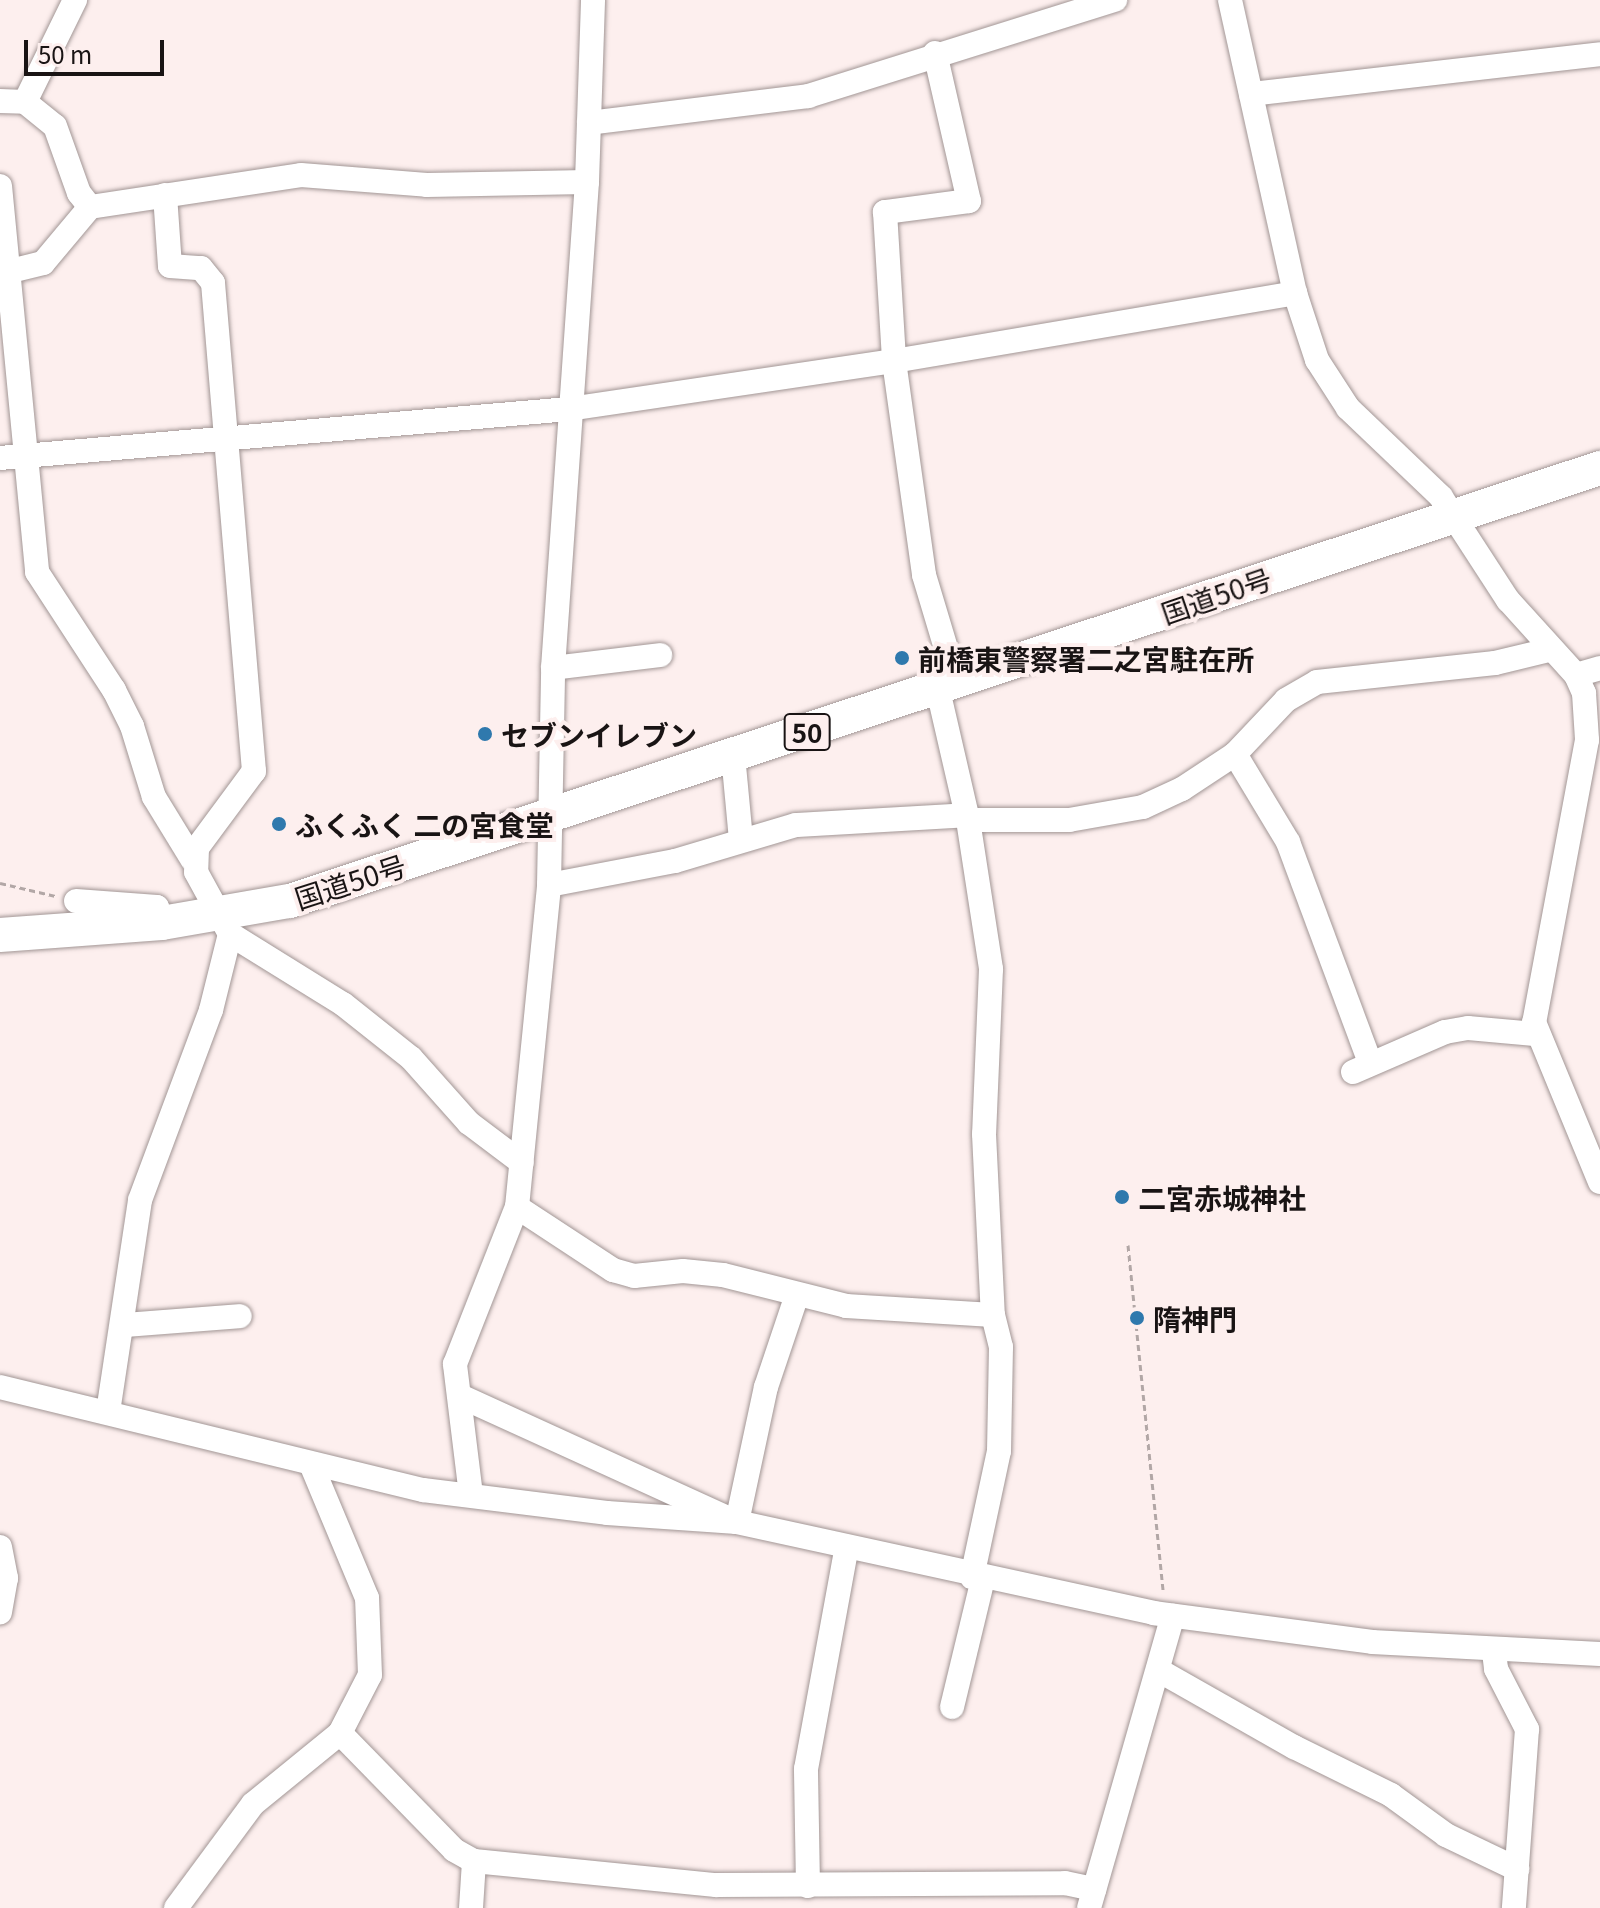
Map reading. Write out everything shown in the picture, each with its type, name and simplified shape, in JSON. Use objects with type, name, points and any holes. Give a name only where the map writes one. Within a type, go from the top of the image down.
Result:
[{"type":"highway","name":"国道50号","points":[[0,935],[162,923],[224,925],[547,815],[947,686],[1600,468]]},
{"type":"street","points":[[25,102],[75,0]]},
{"type":"street","points":[[471,1495],[455,1364],[463,1333],[517,1207],[549,885],[547,815],[553,668],[587,182],[593,0]]},
{"type":"street","points":[[589,123],[808,96],[935,53],[1115,0]]},
{"type":"street","points":[[1230,0],[1295,293],[1317,360],[1337,392],[1453,515],[1508,600],[1549,650],[1576,675],[1584,693],[1587,740],[1559,878],[1535,1034],[1600,1182]]},
{"type":"street","points":[[935,53],[969,201],[885,212],[894,361],[924,575],[947,686],[991,969],[984,1134],[993,1315],[1001,1347],[999,1451],[952,1707]]},
{"type":"street","points":[[1251,94],[1600,54]]},
{"type":"street","points":[[0,101],[25,102],[55,126],[79,193],[90,207]]},
{"type":"street","points":[[7,272],[43,263],[90,207],[165,195],[301,175],[427,185],[587,182]]},
{"type":"street","points":[[0,186],[37,572],[114,690],[132,726],[154,797],[192,859],[224,925],[343,1004],[411,1058],[469,1123],[522,1163]]},
{"type":"street","points":[[165,195],[170,266],[201,268],[212,276],[254,771],[192,859]]},
{"type":"street","points":[[0,458],[569,409],[894,361],[1295,293]]},
{"type":"street","points":[[549,885],[675,861],[796,825],[967,817],[1069,820],[1143,807],[1182,789],[1235,754],[1286,700],[1326,679],[1495,663],[1549,650]]},
{"type":"street","points":[[553,668],[660,655]]},
{"type":"street","points":[[1576,675],[1600,668]]},
{"type":"street","points":[[1235,754],[1288,842],[1362,1068],[1468,1028],[1535,1034]]},
{"type":"street","points":[[733,755],[741,839]]},
{"type":"street","points":[[76,901],[157,907],[162,923]]},
{"type":"street","points":[[108,1412],[124,1325],[140,1200],[211,1010],[224,925]]},
{"type":"street","points":[[517,1207],[613,1270],[634,1276],[683,1271],[723,1275],[846,1306],[993,1315]]},
{"type":"street","points":[[737,1522],[766,1387],[797,1295]]},
{"type":"street","points":[[124,1325],[240,1316]]},
{"type":"street","points":[[0,1387],[311,1464],[471,1495],[607,1513],[737,1522]]},
{"type":"street","points":[[460,1396],[737,1522],[846,1550],[978,1578],[1372,1642],[1494,1652],[1600,1654]]},
{"type":"street","points":[[176,1908],[253,1804],[340,1733],[370,1675],[371,1617],[311,1464]]},
{"type":"street","points":[[0,1547],[6,1578],[0,1612]]},
{"type":"street","points":[[795,1893],[806,1769],[846,1550]]},
{"type":"street","points":[[340,1733],[454,1850],[474,1861],[795,1893],[1065,1883],[1091,1900],[1160,1671],[1169,1608]]},
{"type":"street","points":[[1494,1652],[1496,1669],[1527,1729],[1514,1908]]},
{"type":"street","points":[[1160,1671],[1294,1747],[1391,1795],[1446,1835],[1517,1869]]},
{"type":"street","points":[[471,1908],[474,1861]]},
{"type":"path","points":[[0,883],[76,901]]},
{"type":"path","points":[[1128,1245],[1169,1608]]},
{"type":"place","name":"前橋東警察署二之宮駐在所","points":[[902,658]]},
{"type":"place","name":"セブンイレブン","points":[[485,734]]},
{"type":"place","name":"ふくふく 二の宮食堂","points":[[279,824]]},
{"type":"place","name":"二宮赤城神社","points":[[1122,1197]]},
{"type":"place","name":"隋神門","points":[[1137,1318]]}]
